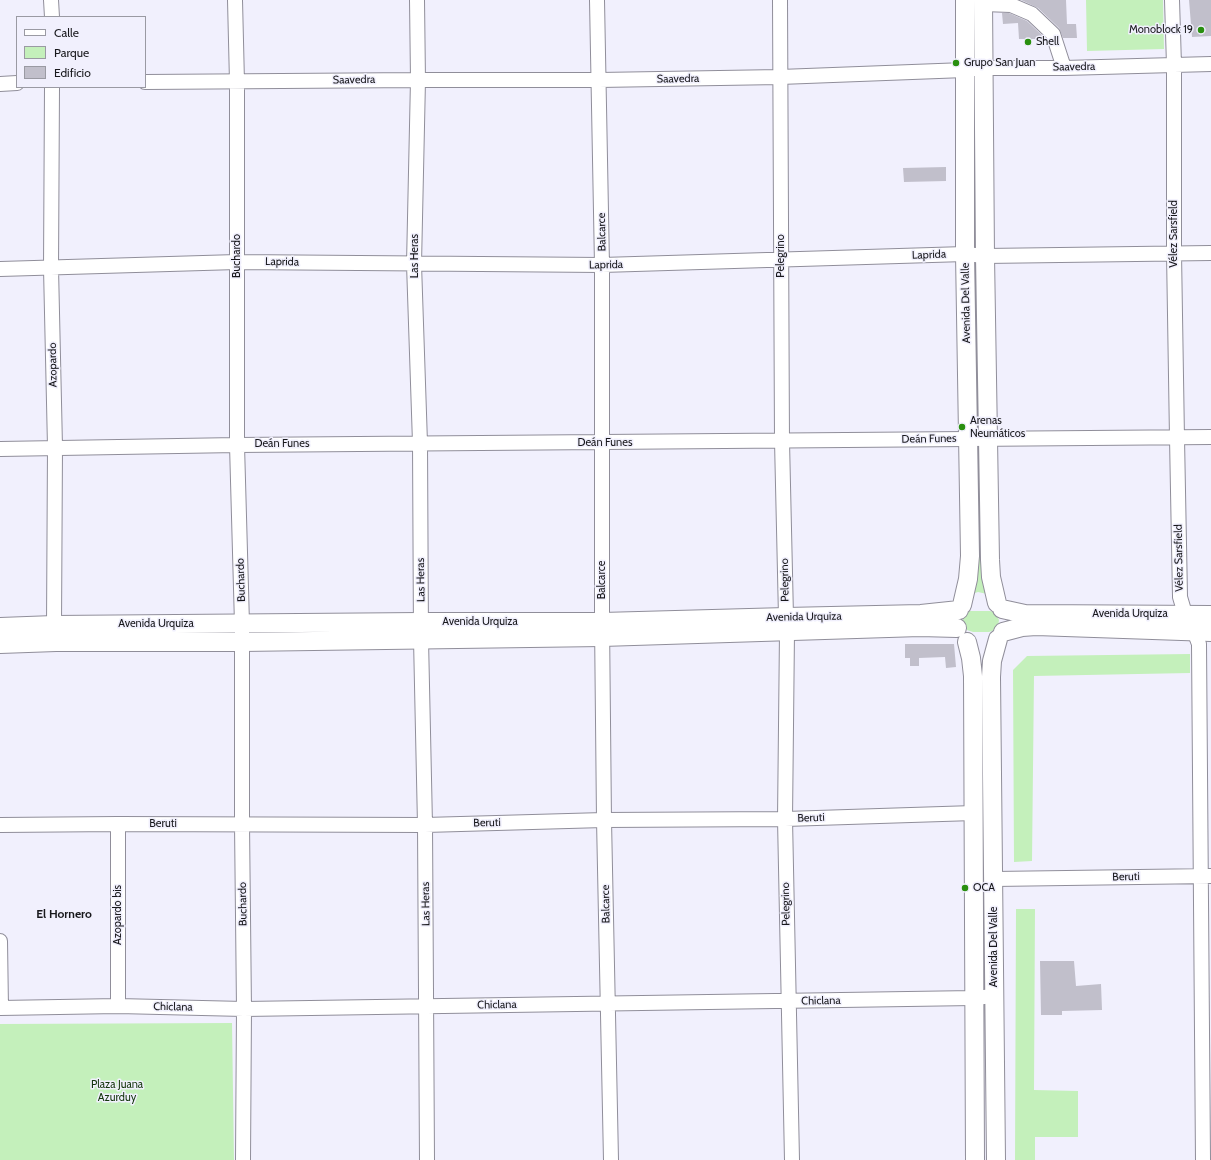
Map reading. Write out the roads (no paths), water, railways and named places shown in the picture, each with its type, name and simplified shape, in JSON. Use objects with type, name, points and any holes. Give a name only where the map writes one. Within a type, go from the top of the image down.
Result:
[{"type":"main road","name":"Avenida Del Valle","points":[[961,607],[968,579],[970,556],[965,254],[965,0]]},
{"type":"main road","name":"Avenida Del Valle","points":[[983,2],[987,440],[990,560],[991,577],[1000,606]]},
{"type":"main road","points":[[787,624],[920,627],[962,635],[975,645],[983,646],[991,644],[1000,635],[1005,624],[1005,616],[1000,606],[991,599],[983,597],[976,597],[969,600],[961,607],[956,620],[962,635]]},
{"type":"main road","name":"Avenida Urquiza","points":[[1000,606],[1025,614],[1211,614]]},
{"type":"main road","name":"Avenida Urquiza","points":[[0,627],[55,633],[242,624],[421,631],[602,630],[787,624],[921,614],[961,607]]},
{"type":"main road","name":"Avenida Urquiza","points":[[1000,635],[1022,627],[1036,626],[1203,632]]},
{"type":"main road","points":[[0,644],[55,633],[242,642],[421,631]]},
{"type":"main road","name":"Avenida Del Valle","points":[[962,635],[971,658],[974,676],[975,1160]]},
{"type":"main road","name":"Avenida Del Valle","points":[[996,1160],[991,677],[992,661],[1000,635]]},
{"type":"street","points":[[52,0],[52,16]]},
{"type":"street","name":"Buchardo","points":[[235,0],[237,82],[237,445],[242,624],[244,1008],[243,1160]]},
{"type":"street","name":"Las Heras","points":[[417,0],[418,80],[414,264],[420,443],[421,631],[427,1006],[427,1160]]},
{"type":"street","name":"Balcarce","points":[[597,0],[602,265],[602,630],[604,820],[611,1160]]},
{"type":"street","name":"Pelegrino","points":[[780,0],[782,441],[787,624],[785,819],[792,1160]]},
{"type":"street","name":"Vélez Sarsfield","points":[[1172,0],[1174,65],[1174,254],[1180,597],[1185,614],[1203,632],[1199,644],[1206,876],[1203,1160]]},
{"type":"street","points":[[983,2],[1011,5],[1032,14],[1053,34],[1064,68]]},
{"type":"street","name":"Saavedra","points":[[146,82],[599,80],[780,77],[965,70],[983,68],[1064,68],[1211,64]]},
{"type":"street","points":[[0,84],[16,83]]},
{"type":"street","name":"Azopardo","points":[[52,88],[51,268],[55,447],[55,633]]},
{"type":"street","name":"Laprida","points":[[0,269],[237,262],[602,265],[965,254],[985,256],[1211,253]]},
{"type":"street","name":"Deán Funes","points":[[0,449],[55,447],[420,443],[602,443],[1211,437]]},
{"type":"street","name":"Beruti","points":[[0,825],[425,825],[604,820],[785,819],[974,813]]},
{"type":"street","name":"Azopardo bis","points":[[118,824],[118,1006]]},
{"type":"street","name":"Beruti","points":[[994,879],[1206,876]]},
{"type":"street","points":[[0,941],[0,1008]]},
{"type":"street","name":"Chiclana","points":[[0,1008],[118,1006],[244,1008],[608,1004],[974,998],[994,996]]},
{"type":"place","name":"Monoblock 19","points":[[1201,30]]},
{"type":"place","name":"Shell","points":[[1028,42]]},
{"type":"place","name":"Grupo San Juan","points":[[956,63]]},
{"type":"place","name":"Arenas Neumáticos","points":[[962,427]]},
{"type":"place","name":"OCA","points":[[965,888]]},
{"type":"district","name":"El Hornero","points":[[64,914]]},
{"type":"park label","name":"Plaza Juana Azurduy","points":[[117,1091]]}]
